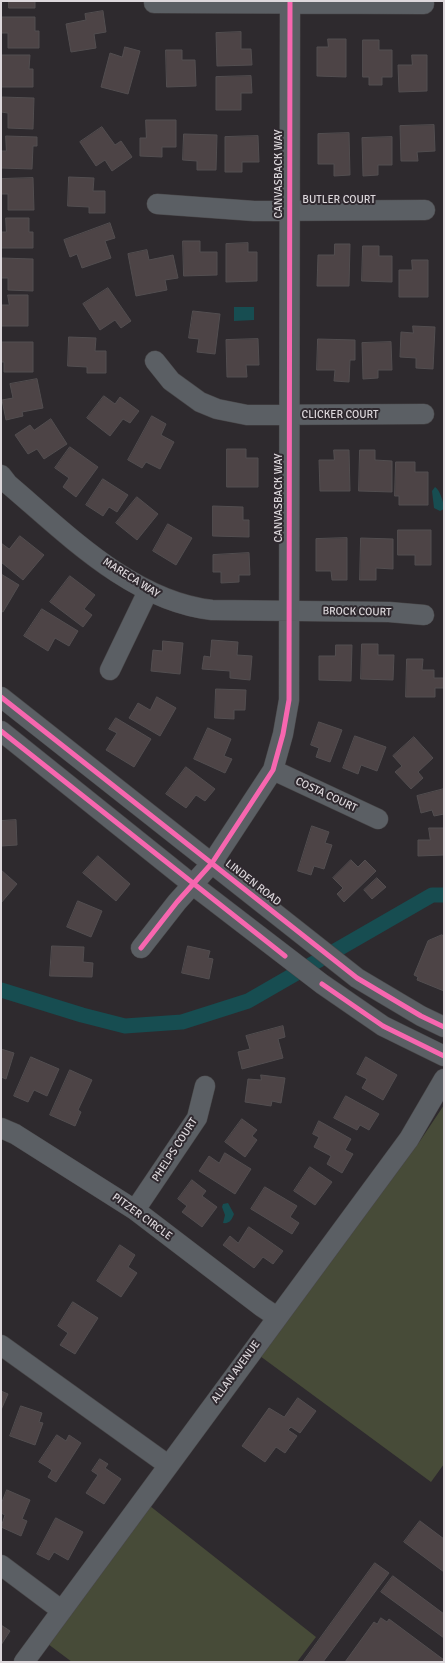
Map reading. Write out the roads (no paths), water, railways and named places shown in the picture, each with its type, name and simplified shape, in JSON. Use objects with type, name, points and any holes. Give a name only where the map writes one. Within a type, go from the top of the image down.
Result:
[{"type":"street","points":[[154,3],[424,4]]},
{"type":"street","name":"CANVASBACK WAY","points":[[141,948],[212,863],[273,770],[283,734],[289,700],[290,3]]},
{"type":"street","name":"BUTLER COURT","points":[[157,204],[254,211],[424,210]]},
{"type":"street","name":"CLICKER COURT","points":[[154,361],[171,381],[200,402],[217,409],[247,416],[424,414]]},
{"type":"street","name":"MARECA WAY","points":[[3,483],[93,555],[148,591],[192,608],[290,612]]},
{"type":"street","points":[[110,670],[148,591]]},
{"type":"street","name":"BROCK COURT","points":[[290,612],[390,612],[424,615]]},
{"type":"street","name":"LINDEN ROAD","points":[[1,697],[346,969],[390,998],[421,1016],[444,1026]]},
{"type":"street","points":[[1,732],[193,885],[322,984],[383,1026],[444,1056]]},
{"type":"street","name":"COSTA COURT","points":[[273,770],[378,820]]},
{"type":"street","name":"ALLAN AVENUE","points":[[24,1662],[409,1139],[444,1079]]},
{"type":"street","name":"PHELPS COURT","points":[[136,1210],[197,1118],[205,1086]]},
{"type":"street","name":"PITZER CIRCLE","points":[[1,1128],[15,1134],[136,1210],[277,1317]]},
{"type":"street","points":[[1,1345],[168,1465]]},
{"type":"street","points":[[1,1566],[61,1610]]},
{"type":"water","points":[[234,307],[254,307],[254,320],[234,321]]},
{"type":"water","points":[[435,487],[440,494],[443,503],[444,509],[440,511],[434,508],[432,491]]},
{"type":"water","points":[[228,1203],[234,1214],[229,1222],[223,1223],[225,1215],[222,1207],[223,1204]]},
{"type":"waterway","points":[[1,990],[82,1015],[125,1026],[182,1022],[248,1001],[432,895],[444,895]]}]
